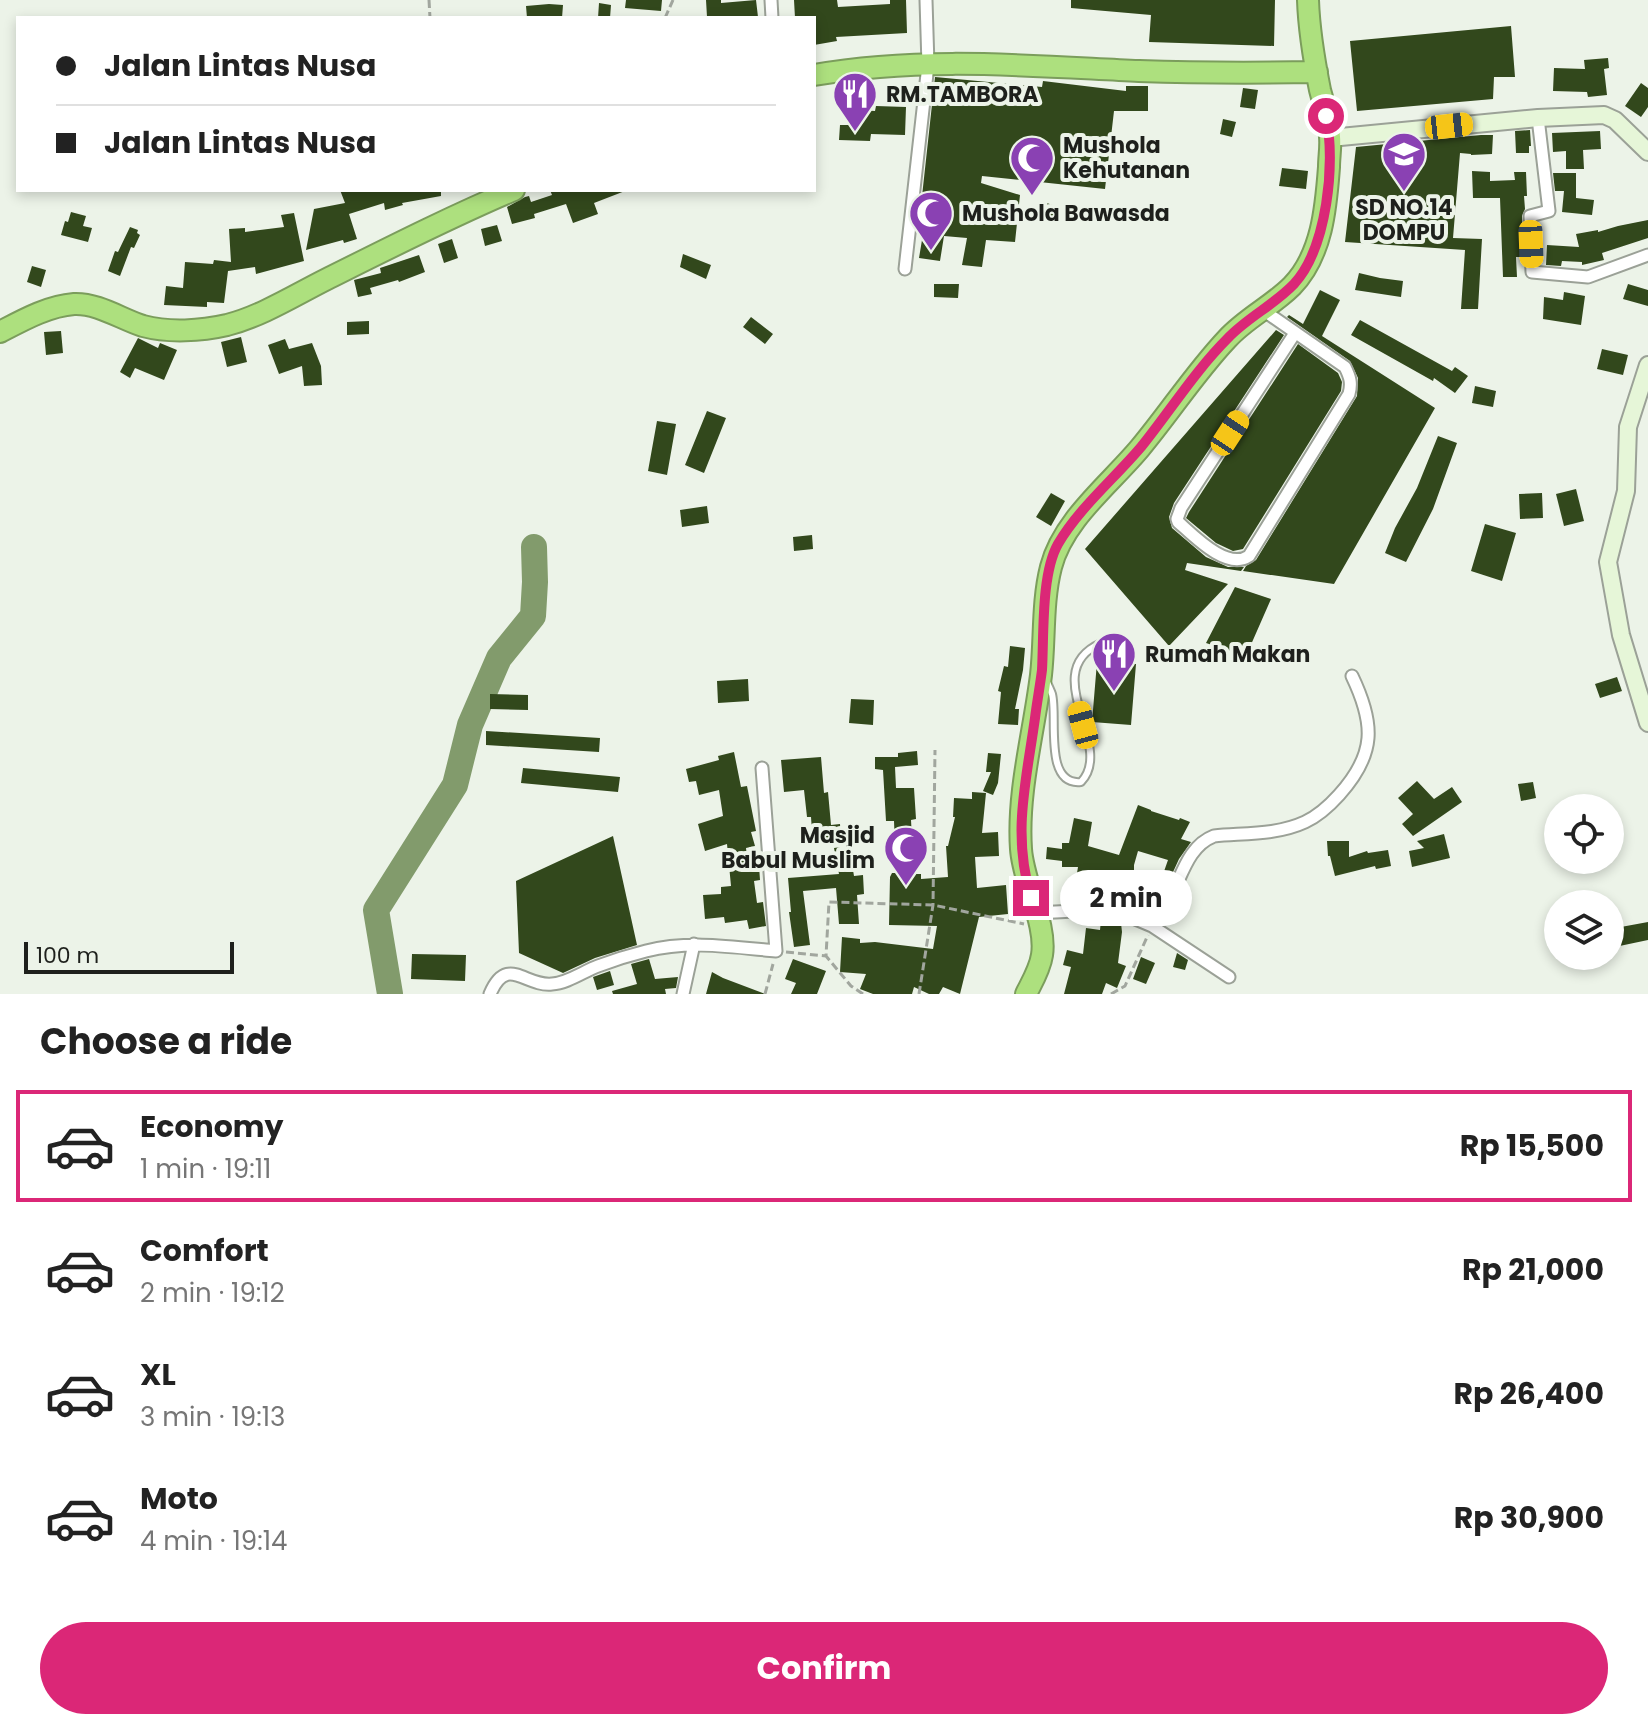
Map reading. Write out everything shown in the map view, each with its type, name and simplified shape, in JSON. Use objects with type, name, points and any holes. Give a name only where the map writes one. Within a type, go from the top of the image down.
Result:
[{"type":"highway","points":[[1026,994],[1043,948],[1025,878],[1021,849],[1022,802],[1041,672],[1050,571],[1057,546],[1074,521],[1141,447],[1229,337],[1293,285],[1305,271],[1315,249],[1327,198],[1330,138],[1309,28],[1308,0]]},
{"type":"highway","points":[[816,75],[970,63],[1155,71],[1317,72]]},
{"type":"highway","points":[[0,332],[63,306],[81,304],[145,327],[179,330],[229,324],[510,192]]},
{"type":"main road","points":[[1330,138],[1538,118],[1604,115],[1648,152]]},
{"type":"main road","points":[[1648,365],[1628,427],[1626,491],[1608,562],[1621,635],[1648,723]]},
{"type":"street","points":[[905,269],[928,65],[926,0]]},
{"type":"street","points":[[1538,118],[1549,211],[1530,216],[1532,272],[1588,277],[1648,255]]},
{"type":"street","points":[[1263,310],[1345,367],[1351,385],[1349,394],[1249,556],[1232,560],[1211,550],[1177,519],[1181,508],[1295,333]]},
{"type":"street","points":[[1152,926],[1170,899],[1191,855],[1206,840],[1214,836],[1267,832],[1305,822],[1335,800],[1355,778],[1368,744],[1368,723],[1352,676]]},
{"type":"street","points":[[490,994],[500,977],[506,974],[550,985],[647,950],[694,944],[776,951],[762,768]]},
{"type":"street","points":[[1038,920],[1089,911],[1122,914],[1152,926],[1229,977]]},
{"type":"street","points":[[683,994],[694,944]]},
{"type":"lane","points":[[1041,672],[1052,693],[1058,766],[1062,775],[1077,783],[1085,779],[1090,750],[1075,688],[1080,660],[1090,648],[1101,643],[1114,648],[1124,659]]},
{"type":"path","points":[[919,994],[933,905],[935,750]]},
{"type":"path","points":[[863,994],[851,986],[826,956],[829,902],[933,905],[1038,920]]},
{"type":"path","points":[[1111,994],[1125,986],[1152,926]]},
{"type":"path","points":[[765,994],[776,951],[826,956]]},
{"type":"building","points":[[626,0],[662,0],[661,11],[625,8]]},
{"type":"building","points":[[706,0],[721,0],[721,3],[756,0],[758,16],[707,16]]},
{"type":"building","points":[[794,0],[837,0],[838,7],[906,0],[907,33],[836,37],[837,41],[816,45],[816,16],[795,16]]},
{"type":"building","points":[[1071,0],[1275,0],[1274,46],[1149,42],[1151,15],[1071,8]]},
{"type":"building","points":[[599,3],[611,5],[610,16],[598,16]]},
{"type":"building","points":[[563,5],[562,16],[527,16],[526,6]]},
{"type":"building","points":[[1511,26],[1515,77],[1494,77],[1493,99],[1357,111],[1350,41]]},
{"type":"building","points":[[1608,58],[1609,68],[1604,69],[1607,95],[1588,97],[1587,92],[1553,91],[1554,68],[1585,69],[1584,60]]},
{"type":"building","points":[[935,77],[1042,87],[1043,81],[1126,91],[1126,86],[1148,86],[1148,111],[1114,111],[1105,189],[982,176],[981,183],[1020,195],[1015,242],[986,240],[982,267],[962,265],[967,238],[944,236],[940,261],[919,258],[923,234],[918,233]]},
{"type":"building","points":[[1641,83],[1648,88],[1648,107],[1641,117],[1625,106]]},
{"type":"building","points":[[1243,88],[1258,90],[1255,109],[1240,107]]},
{"type":"building","points":[[876,106],[906,107],[905,135],[871,134],[870,141],[839,140],[840,125],[858,125],[859,110],[875,111]]},
{"type":"building","points":[[1223,119],[1236,122],[1232,137],[1220,134]]},
{"type":"building","points":[[1530,130],[1529,153],[1516,153],[1515,131]]},
{"type":"building","points":[[1600,131],[1601,149],[1583,150],[1584,169],[1566,169],[1566,151],[1553,152],[1552,133]]},
{"type":"building","name":"SD NO.14 DOMPU","points":[[1493,135],[1492,154],[1460,153],[1453,238],[1482,239],[1478,309],[1461,309],[1465,250],[1345,242],[1356,147]]},
{"type":"building","points":[[1282,168],[1308,171],[1306,189],[1279,186]]},
{"type":"building","points":[[1472,171],[1490,172],[1490,181],[1515,180],[1514,172],[1526,172],[1527,196],[1524,196],[1522,216],[1523,257],[1516,257],[1517,277],[1503,277],[1500,198],[1473,198]]},
{"type":"building","points":[[1553,173],[1576,173],[1576,198],[1594,200],[1592,215],[1562,212],[1564,191],[1555,191]]},
{"type":"building","points":[[341,192],[441,192],[441,196],[402,203],[385,210],[384,203],[349,214],[357,239],[306,250],[314,209],[345,203]]},
{"type":"building","points":[[551,192],[622,192],[594,203],[598,214],[573,223],[566,204],[512,224],[507,207],[525,197],[529,196],[531,202],[552,195]]},
{"type":"building","points":[[1044,202],[1061,208],[1057,221],[1040,215]]},
{"type":"building","points":[[71,212],[86,216],[83,226],[92,228],[88,242],[61,235]]},
{"type":"building","points":[[294,213],[304,261],[256,274],[255,267],[228,271],[224,303],[207,302],[207,307],[164,305],[166,286],[183,288],[185,262],[231,262],[229,229],[245,228],[245,232],[284,227],[281,215]]},
{"type":"building","points":[[1648,220],[1648,238],[1602,253],[1604,260],[1582,265],[1582,262],[1562,261],[1561,266],[1546,265],[1547,245],[1579,247],[1576,234]]},
{"type":"building","points":[[497,225],[502,241],[485,246],[481,229]]},
{"type":"building","points":[[130,227],[138,230],[140,235],[134,248],[131,247],[120,276],[108,271],[115,251],[118,252]]},
{"type":"building","points":[[452,239],[458,258],[444,263],[438,244]]},
{"type":"building","points":[[683,254],[711,265],[706,279],[680,267]]},
{"type":"building","points":[[419,255],[425,272],[370,288],[372,294],[358,297],[354,280],[381,273],[380,268]]},
{"type":"building","points":[[32,266],[46,270],[41,287],[27,282]]},
{"type":"building","points":[[1359,273],[1403,281],[1401,297],[1355,290]]},
{"type":"building","points":[[934,284],[959,284],[958,298],[934,297]]},
{"type":"building","points":[[1628,284],[1648,290],[1648,306],[1623,299]]},
{"type":"building","points":[[1320,290],[1340,300],[1322,336],[1435,408],[1334,584],[1243,571],[1256,560],[1357,396],[1358,378],[1350,361],[1287,317],[1289,315],[1303,324]]},
{"type":"building","points":[[1564,292],[1585,296],[1581,325],[1543,319],[1544,297],[1563,300]]},
{"type":"building","points":[[751,317],[773,334],[765,344],[743,327]]},
{"type":"building","points":[[1360,320],[1452,371],[1455,367],[1468,376],[1455,393],[1434,378],[1433,381],[1351,335]]},
{"type":"building","points":[[369,321],[369,334],[347,335],[347,322]]},
{"type":"building","points":[[1276,330],[1284,335],[1174,503],[1169,517],[1172,528],[1206,557],[1228,567],[1244,567],[1241,571],[1187,563],[1185,570],[1228,584],[1169,646],[1085,549]]},
{"type":"building","points":[[61,331],[63,353],[46,355],[44,332]]},
{"type":"building","points":[[241,337],[247,362],[227,367],[221,342]]},
{"type":"building","points":[[138,338],[158,348],[160,343],[177,350],[164,380],[135,368],[130,378],[120,372]]},
{"type":"building","points":[[285,339],[289,349],[312,343],[321,366],[322,385],[304,386],[302,366],[279,374],[268,345]]},
{"type":"building","points":[[1298,344],[1338,373],[1342,382],[1341,391],[1243,549],[1233,551],[1216,543],[1186,518]]},
{"type":"building","points":[[1602,349],[1628,355],[1623,375],[1597,369]]},
{"type":"building","points":[[1475,386],[1496,391],[1493,407],[1472,403]]},
{"type":"building","points":[[707,411],[726,418],[704,473],[685,465]]},
{"type":"building","points":[[657,421],[676,424],[667,475],[648,471]]},
{"type":"building","points":[[1438,436],[1457,443],[1433,509],[1406,562],[1385,553]]},
{"type":"building","points":[[1576,489],[1584,521],[1564,526],[1556,494]]},
{"type":"building","points":[[1051,493],[1065,501],[1051,526],[1036,517]]},
{"type":"building","points":[[1542,493],[1543,518],[1520,519],[1519,494]]},
{"type":"building","points":[[707,506],[709,523],[682,527],[680,510]]},
{"type":"building","points":[[1485,524],[1516,533],[1502,581],[1471,571]]},
{"type":"building","points":[[812,535],[813,549],[794,551],[793,537]]},
{"type":"building","points":[[1235,587],[1271,599],[1246,656],[1206,643]]},
{"type":"building","points":[[1010,646],[1025,648],[1015,709],[1019,709],[1018,725],[998,724],[1001,692],[998,691],[1004,666],[1008,667]]},
{"type":"building","name":"Rumah Makan","points":[[1097,662],[1136,664],[1131,725],[1092,722]]},
{"type":"building","points":[[1617,677],[1622,691],[1600,698],[1595,684]]},
{"type":"building","points":[[748,679],[749,701],[718,703],[717,681]]},
{"type":"building","points":[[490,694],[528,695],[528,710],[490,709]]},
{"type":"building","points":[[851,699],[874,700],[873,725],[849,723]]},
{"type":"building","points":[[486,731],[600,738],[599,752],[486,745]]},
{"type":"building","points":[[917,751],[918,765],[895,767],[896,788],[914,788],[916,819],[911,820],[914,874],[921,874],[921,879],[948,877],[946,846],[955,817],[954,798],[972,799],[972,792],[986,793],[982,833],[998,832],[999,856],[975,857],[977,888],[1006,885],[1008,914],[979,917],[960,994],[943,987],[939,994],[929,994],[914,987],[912,994],[873,994],[860,989],[866,974],[840,972],[842,937],[860,939],[860,943],[933,949],[937,926],[889,925],[890,877],[896,873],[894,821],[886,821],[883,770],[875,769],[875,757],[898,757],[898,753]]},
{"type":"building","points":[[734,752],[741,787],[747,786],[756,831],[751,832],[755,846],[746,848],[748,867],[759,866],[760,880],[754,881],[757,903],[763,902],[766,926],[749,929],[747,920],[725,923],[724,917],[705,919],[703,895],[721,894],[721,887],[731,886],[727,844],[705,851],[698,824],[723,816],[719,790],[699,795],[696,781],[689,782],[686,769],[719,760],[718,756]]},
{"type":"building","points":[[988,753],[1001,754],[998,783],[993,795],[983,791],[991,772],[986,772]]},
{"type":"building","points":[[821,757],[831,825],[840,824],[841,842],[813,845],[811,817],[807,817],[804,790],[784,792],[781,760]]},
{"type":"building","points":[[523,768],[620,777],[618,792],[521,783]]},
{"type":"building","points":[[1417,781],[1434,799],[1452,787],[1462,802],[1413,836],[1402,824],[1413,814],[1398,798]]},
{"type":"building","points":[[1533,782],[1536,798],[1521,801],[1518,784]]},
{"type":"building","points":[[1138,805],[1190,822],[1181,839],[1191,842],[1168,883],[1161,880],[1168,860],[1138,851],[1134,877],[1160,881],[1157,903],[1132,899],[1133,902],[1121,902],[1121,905],[1101,903],[1101,896],[1063,903],[1060,897],[1074,891],[1078,867],[1062,867],[1062,861],[1046,859],[1047,847],[1062,849],[1062,843],[1069,843],[1074,818],[1092,822],[1088,846],[1119,855]]},
{"type":"building","points":[[1444,834],[1450,858],[1412,867],[1409,851],[1424,848],[1417,841]]},
{"type":"building","points":[[613,836],[637,945],[595,958],[563,973],[519,953],[516,881]]},
{"type":"building","points":[[1327,841],[1349,841],[1349,857],[1367,851],[1388,850],[1391,866],[1376,869],[1375,866],[1335,876]]},
{"type":"building","points":[[849,846],[854,876],[863,875],[864,894],[857,895],[859,924],[839,924],[836,888],[803,891],[810,945],[794,947],[788,878],[839,874],[834,848]]},
{"type":"building","points":[[1101,920],[1121,923],[1118,963],[1126,966],[1117,988],[1106,983],[1102,994],[1064,994],[1071,967],[1063,965],[1067,950],[1083,954],[1086,928],[1100,930]]},
{"type":"building","points":[[1648,922],[1648,940],[1624,945],[1624,926]]},
{"type":"building","points":[[1177,953],[1188,960],[1185,970],[1173,967]]},
{"type":"building","points":[[412,954],[466,955],[465,981],[411,979]]},
{"type":"building","points":[[1141,957],[1155,963],[1146,984],[1133,979]]},
{"type":"building","points":[[649,959],[655,979],[678,977],[676,988],[665,989],[666,994],[613,994],[612,991],[637,984],[631,964]]},
{"type":"building","points":[[793,959],[826,971],[817,994],[791,994],[796,983],[785,979]]},
{"type":"building","points":[[610,971],[614,985],[597,990],[593,977]]},
{"type":"building","points":[[712,972],[723,978],[765,994],[706,994]]},
{"type":"waterway","points":[[390,994],[376,910],[455,785],[470,725],[499,658],[533,616],[534,547]]},
{"type":"place","name":"RM.TAMBORA","points":[[855,133]]},
{"type":"place","name":"SD NO.14 DOMPU","points":[[1404,193]]},
{"type":"place","name":"Mushola Kehutanan","points":[[1032,197]]},
{"type":"place","name":"Mushola Bawasda","points":[[931,252]]},
{"type":"place","name":"Rumah Makan","points":[[1114,693]]},
{"type":"place","name":"Masjid Babul Muslim","points":[[906,887]]},
{"type":"route","points":[[1031,898],[1021,849],[1022,802],[1035,723],[1050,571],[1057,546],[1074,521],[1141,447],[1229,337],[1280,297],[1305,271],[1315,249],[1327,198],[1330,138],[1326,116]]}]
